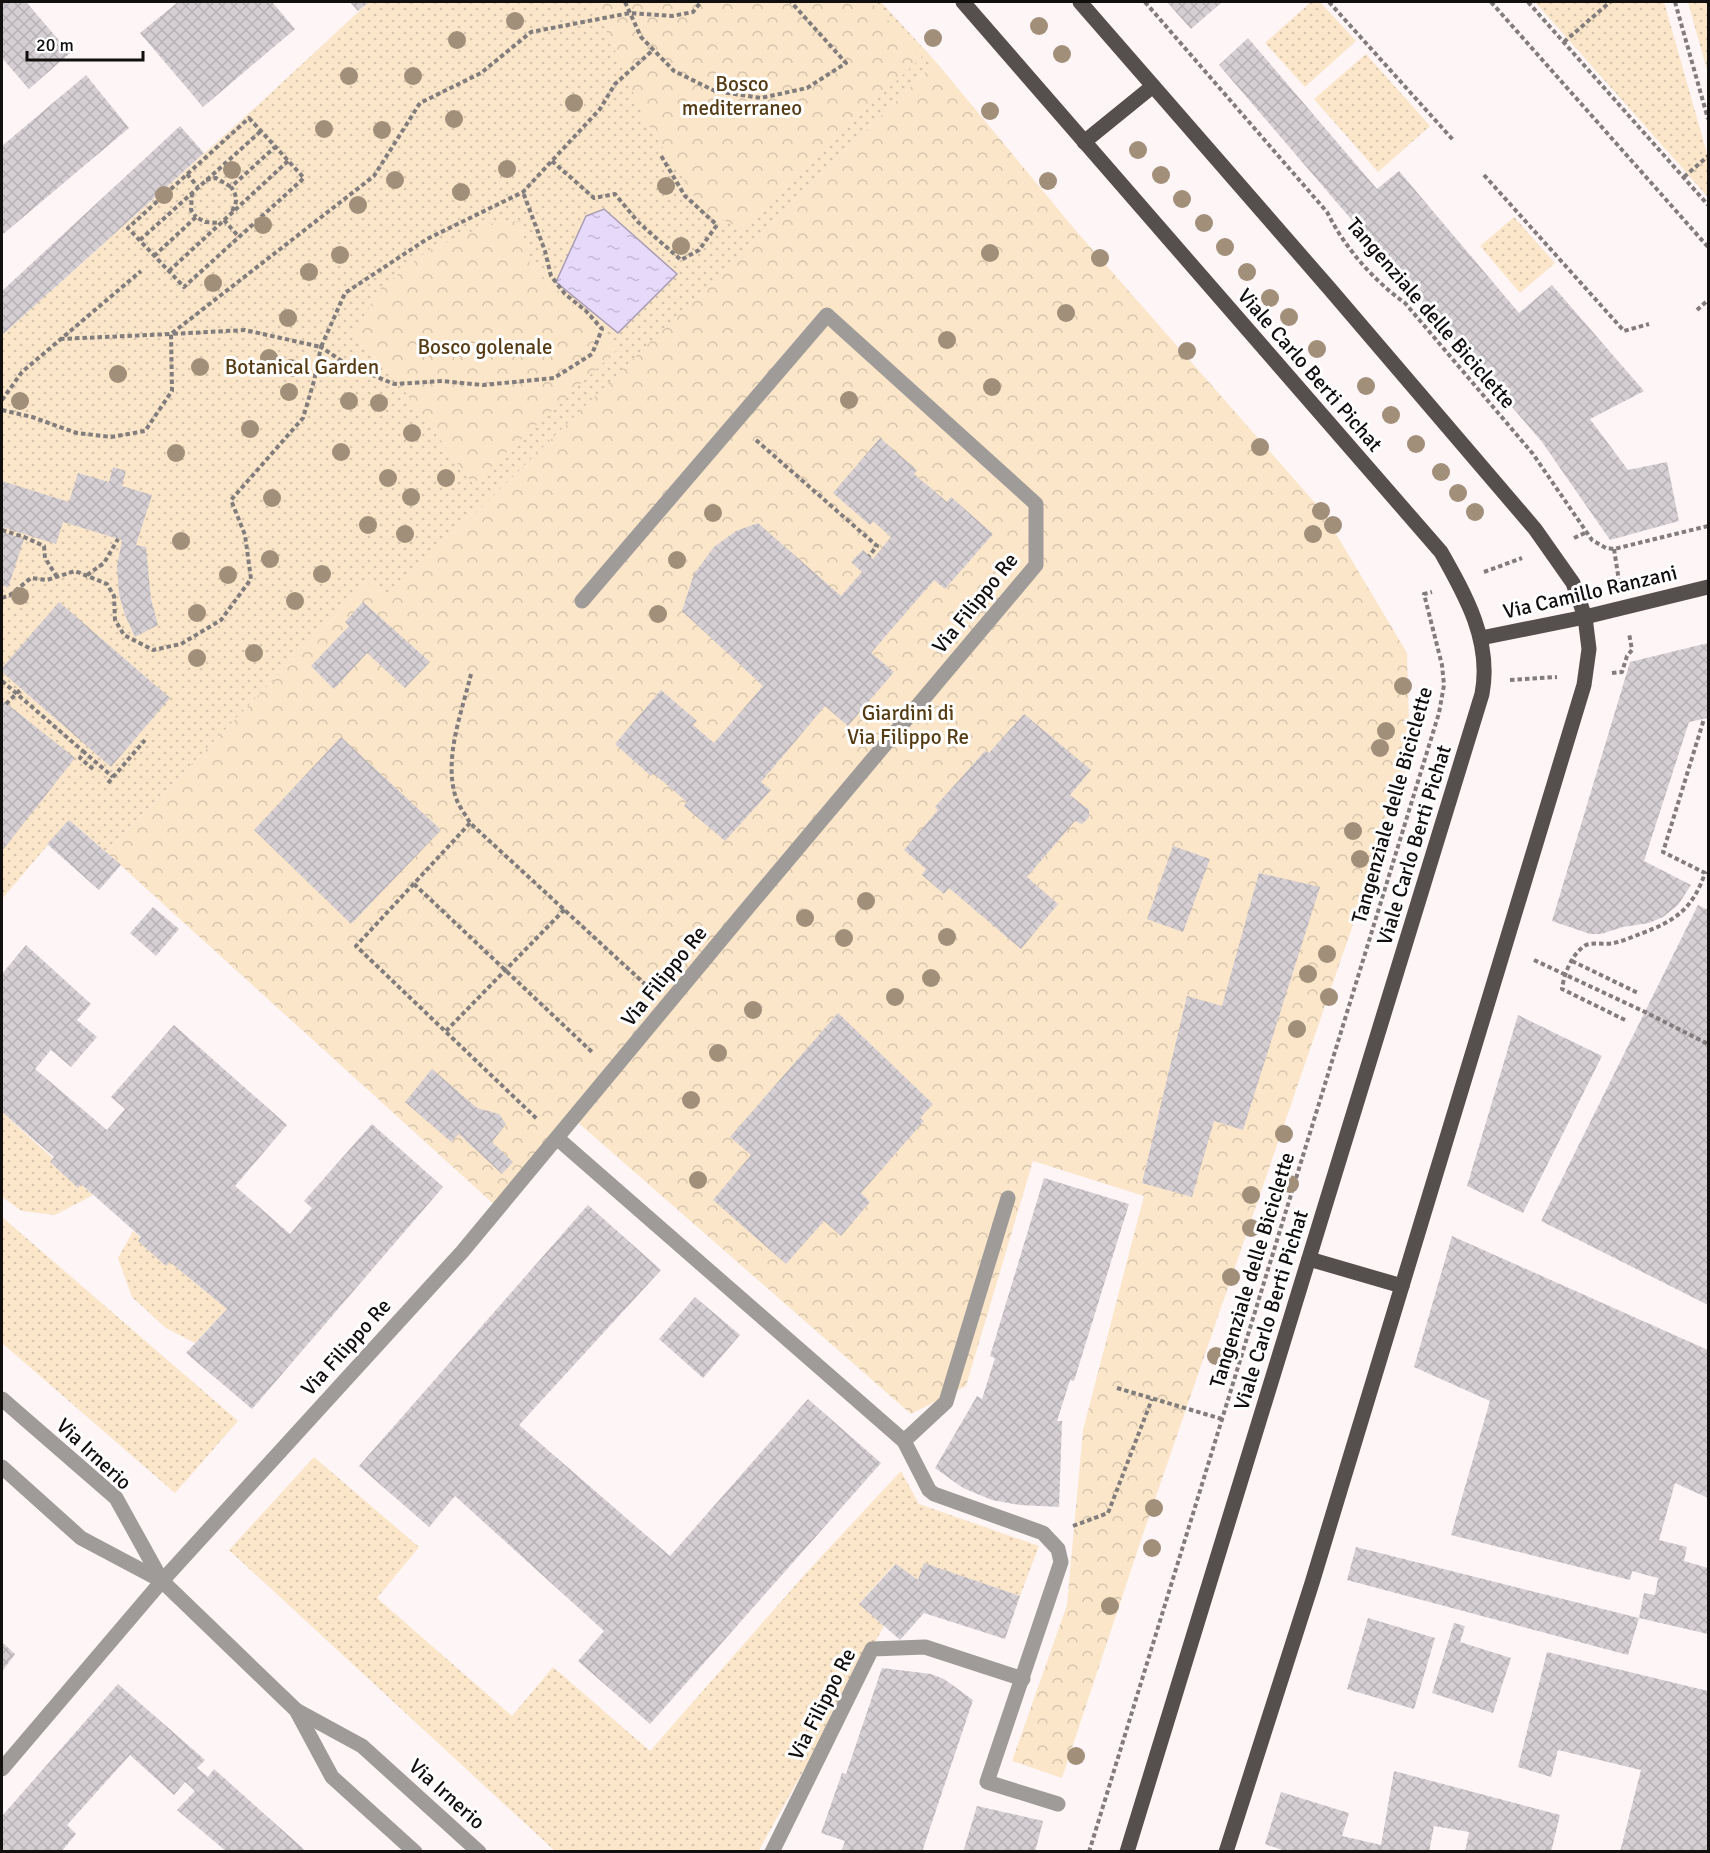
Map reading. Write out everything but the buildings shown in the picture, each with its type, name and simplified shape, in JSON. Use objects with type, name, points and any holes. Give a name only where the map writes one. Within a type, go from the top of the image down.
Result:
[{"type":"main road","name":"Viale Carlo Berti Pichat","points":[[963,2],[1437,548],[1466,596],[1481,638],[1484,661],[1484,682],[1127,1851]]},
{"type":"main road","points":[[1080,2],[1535,529],[1573,583],[1585,616],[1589,649],[1586,675],[1312,1582],[1226,1851]]},
{"type":"main road","points":[[1084,142],[1153,86]]},
{"type":"main road","name":"Via Camillo Ranzani","points":[[1481,638],[1708,587]]},
{"type":"main road","points":[[1309,1259],[1401,1286]]},
{"type":"street","name":"Via Filippo Re","points":[[2,1769],[162,1581],[462,1252],[1036,565],[1036,504],[827,315],[582,601]]},
{"type":"street","points":[[557,1138],[904,1440],[929,1490],[934,1494],[1043,1533],[1058,1548],[1061,1562],[987,1782],[1058,1804]]},
{"type":"street","points":[[904,1440],[946,1402],[1008,1198]]},
{"type":"street","name":"Via Irnerio","points":[[2,1399],[116,1498],[162,1581]]},
{"type":"street","name":"Via Irnerio","points":[[2,1467],[81,1538],[162,1581],[296,1710],[362,1746],[479,1851]]},
{"type":"street","name":"Via Filippo Re","points":[[771,1851],[872,1649],[925,1647],[1023,1679]]},
{"type":"street","name":"Via Irnerio","points":[[296,1710],[332,1777],[415,1851]]},
{"type":"path","points":[[625,2],[641,38],[674,71],[715,92],[761,98],[807,88],[846,63],[791,2]]},
{"type":"path","points":[[171,334],[374,176],[420,103],[481,73],[531,32],[630,13],[672,16],[693,12],[701,2]]},
{"type":"path","name":"Tangenziale delle Biciclette","points":[[1089,1851],[1439,713],[1444,685],[1438,644],[1424,594],[1587,532],[1533,454],[1406,303],[1384,288],[1338,235],[1327,212],[1145,2]]},
{"type":"path","points":[[1329,2],[1454,141]]},
{"type":"path","points":[[1491,2],[1708,247]]},
{"type":"path","points":[[1528,2],[1708,205]]},
{"type":"path","points":[[1564,42],[1610,2]]},
{"type":"path","points":[[1674,2],[1708,119]]},
{"type":"path","points":[[2,598],[31,578],[47,580],[75,571],[107,584],[114,597],[115,620],[124,635],[153,650],[181,644],[221,620],[251,579],[245,535],[231,500],[303,418],[321,346],[345,293],[427,239],[523,192],[600,109],[615,84],[653,50]]},
{"type":"path","points":[[249,118],[275,147],[304,178],[184,287],[128,228],[249,118]]},
{"type":"path","points":[[140,240],[261,131]]},
{"type":"path","points":[[231,187],[275,147]]},
{"type":"path","points":[[552,161],[594,198],[615,194],[638,222],[681,260],[699,250],[717,225],[685,196],[660,154]]},
{"type":"path","points":[[1684,177],[1708,156]]},
{"type":"path","points":[[168,271],[288,161]]},
{"type":"path","points":[[187,174],[198,187]]},
{"type":"path","points":[[1484,174],[1624,331],[1649,324]]},
{"type":"path","points":[[192,192],[191,210],[196,217],[205,222],[224,220],[236,205],[236,193],[216,178],[206,180]]},
{"type":"path","points":[[60,339],[245,330],[321,346],[346,364],[394,384],[442,381],[483,385],[554,378],[592,354],[602,329],[586,311],[565,294],[551,276],[545,251],[523,192]]},
{"type":"path","points":[[154,256],[196,217]]},
{"type":"path","points":[[224,220],[239,237]]},
{"type":"path","points":[[2,400],[22,372],[141,271]]},
{"type":"path","points":[[1697,310],[1708,300]]},
{"type":"path","points":[[2,410],[32,417],[77,433],[111,437],[145,431],[172,391],[171,334]]},
{"type":"path","points":[[735,422],[877,546],[869,556]]},
{"type":"path","points":[[1587,532],[1599,545],[1614,549],[1708,526]]},
{"type":"path","points":[[2,530],[44,546],[45,558],[57,577]]},
{"type":"path","points":[[87,576],[104,563],[118,539]]},
{"type":"path","points":[[1444,685],[1622,672],[1627,656],[1632,650]]},
{"type":"path","points":[[471,674],[452,764],[456,798],[470,823],[668,1005]]},
{"type":"path","points":[[2,681],[113,777]]},
{"type":"path","points":[[6,704],[21,689]]},
{"type":"path","points":[[1625,1020],[1562,989],[1564,975],[1576,953],[1587,945],[1614,943],[1656,928],[1682,914],[1694,899],[1705,873],[1663,852],[1704,719]]},
{"type":"path","points":[[1701,727],[1708,726]]},
{"type":"path","points":[[108,783],[145,740]]},
{"type":"path","points":[[84,753],[80,758],[93,769]]},
{"type":"path","points":[[470,823],[356,946],[557,1138]]},
{"type":"path","points":[[414,884],[612,1072]]},
{"type":"path","points":[[446,1031],[565,909]]},
{"type":"path","points":[[1534,960],[1646,1012],[1708,1044]]},
{"type":"path","points":[[1572,961],[1638,993]]},
{"type":"path","points":[[1117,1388],[1222,1419]]},
{"type":"path","points":[[1108,1513],[1152,1399]]},
{"type":"green space","name":"Botanical Garden","points":[[369,2],[881,2],[936,62],[388,600],[367,584],[106,852],[69,820],[2,899],[2,335]]},
{"type":"green space","name":"Bosco mediterraneo","points":[[589,2],[871,2],[922,57],[740,228],[703,210],[644,118],[597,9]]},
{"type":"green space","points":[[1311,2],[1320,2],[1356,41],[1305,87],[1265,43]]},
{"type":"green space","points":[[1535,2],[1664,2],[1708,157],[1708,197]]},
{"type":"green space","points":[[1688,2],[1708,2],[1708,74]]},
{"type":"green space","points":[[1366,54],[1430,126],[1378,172],[1314,99]]},
{"type":"green space","name":"Giardini di Via Filippo Re","points":[[936,62],[1077,232],[1323,512],[1407,653],[1410,759],[1142,1537],[1062,1778],[1012,1761],[1067,1605],[1083,1430],[1144,1196],[1033,1161],[966,1386],[911,1414],[574,1119],[498,1208],[106,852],[368,583],[388,599]]},
{"type":"green space","points":[[1514,217],[1555,263],[1520,293],[1480,246]]},
{"type":"green space","name":"Bosco golenale","points":[[520,221],[530,264],[619,348],[473,484],[388,369],[352,337],[381,288],[426,252],[488,224]]},
{"type":"green space","points":[[2,1112],[93,1195],[55,1215],[22,1211],[2,1197]]},
{"type":"green space","points":[[2,1217],[238,1421],[175,1493],[2,1343]]},
{"type":"green space","points":[[133,1231],[227,1309],[195,1343],[166,1328],[132,1297],[118,1258]]},
{"type":"green space","points":[[314,1457],[419,1547],[377,1598],[512,1716],[553,1667],[650,1751],[807,1572],[901,1471],[919,1504],[1039,1546],[1020,1596],[924,1564],[918,1580],[895,1564],[859,1604],[884,1626],[758,1852],[555,1851],[229,1550]]},
{"type":"water","points":[[604,209],[677,274],[618,333],[556,282],[586,216]]}]
